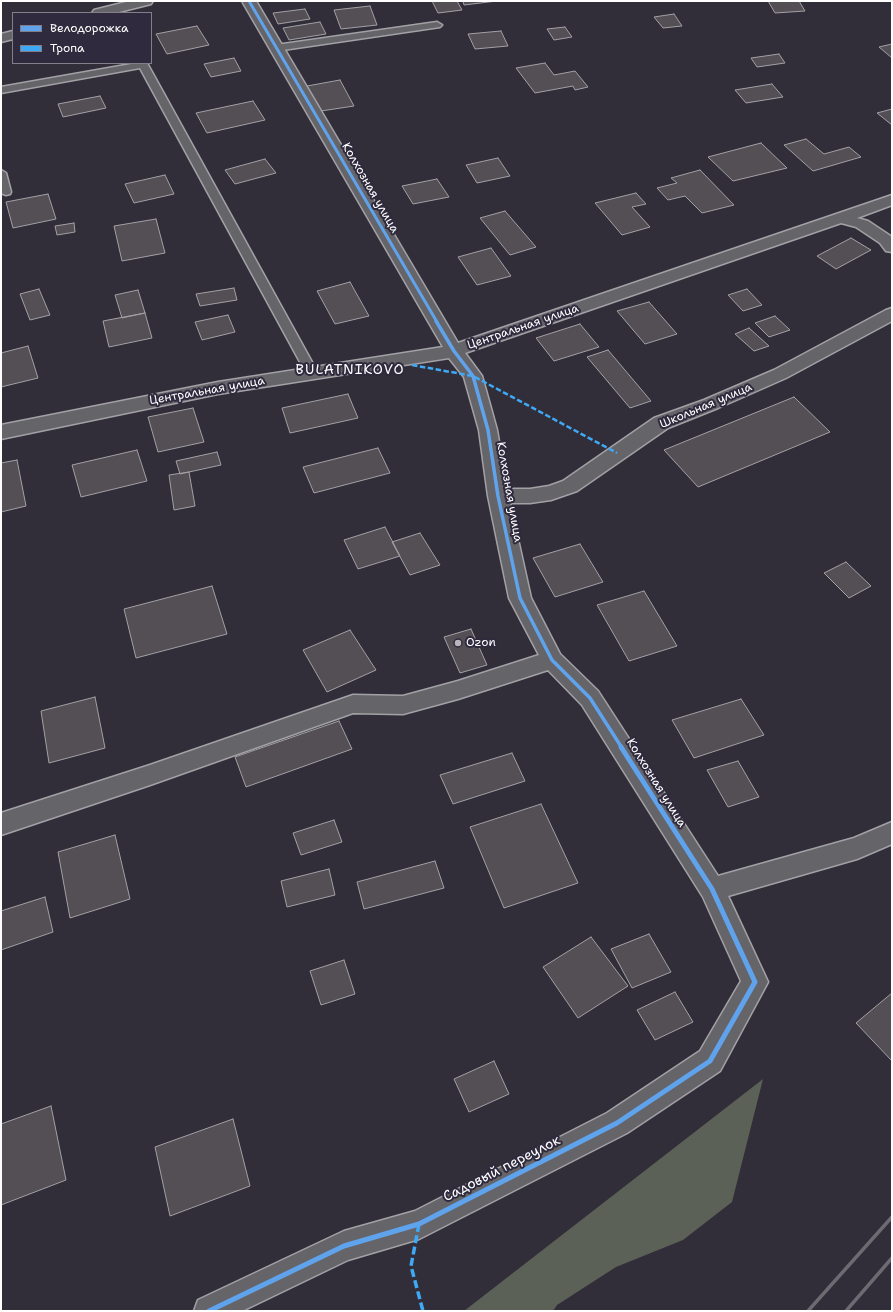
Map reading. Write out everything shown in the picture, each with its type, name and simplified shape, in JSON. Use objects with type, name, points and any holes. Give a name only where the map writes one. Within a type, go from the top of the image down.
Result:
[{"type":"street","points":[[107,12],[130,9],[146,1]]},
{"type":"street","name":"Колхозная улица","points":[[249,1],[454,351],[473,376],[488,430],[498,496],[520,598],[552,660],[590,698],[712,889],[755,982]]},
{"type":"street","points":[[1,38],[12,35]]},
{"type":"street","name":"Центральная улица","points":[[1,432],[218,388],[454,351],[815,225],[892,200]]},
{"type":"street","points":[[840,218],[862,224],[886,240],[892,247]]},
{"type":"street","name":"Школьная улица","points":[[498,496],[530,496],[551,493],[570,486],[661,422],[711,404],[780,374],[892,314]]},
{"type":"street","points":[[1,824],[150,775],[353,704],[403,705],[458,690],[552,660]]},
{"type":"street","points":[[712,889],[857,848],[892,833]]},
{"type":"street","name":"Садовый переулок","points":[[209,1311],[344,1246],[419,1224],[617,1123],[710,1061],[755,982]]},
{"type":"lane","points":[[276,48],[437,25]]},
{"type":"lane","points":[[1,90],[143,64],[312,373]]},
{"type":"lane","points":[[1,172],[6,192]]},
{"type":"shaded area","points":[[763,1079],[732,1202],[683,1240],[616,1267],[557,1305],[553,1311],[464,1311]]},
{"type":"building","points":[[432,1],[457,1],[462,10],[438,13]]},
{"type":"building","points":[[463,1],[497,1],[464,5]]},
{"type":"building","points":[[768,1],[799,1],[805,11],[775,13]]},
{"type":"building","points":[[370,6],[377,25],[341,29],[334,10]]},
{"type":"building","points":[[305,9],[310,19],[278,24],[273,13]]},
{"type":"building","points":[[674,14],[682,26],[663,28],[654,17]]},
{"type":"building","points":[[320,22],[326,34],[289,40],[283,28]]},
{"type":"building","points":[[197,26],[209,45],[167,54],[156,34]]},
{"type":"building","points":[[565,27],[572,37],[554,40],[547,29]]},
{"type":"building","points":[[501,31],[508,46],[475,49],[468,34]]},
{"type":"building","points":[[892,44],[892,58],[879,47]]},
{"type":"building","points":[[779,54],[785,63],[757,67],[751,58]]},
{"type":"building","points":[[234,58],[241,71],[211,77],[204,64]]},
{"type":"building","points":[[545,63],[554,75],[575,71],[588,87],[575,90],[573,86],[535,93],[516,68]]},
{"type":"building","points":[[340,80],[354,106],[321,111],[307,86]]},
{"type":"building","points":[[772,84],[783,97],[746,103],[735,90]]},
{"type":"building","points":[[100,96],[106,108],[63,117],[58,104]]},
{"type":"building","points":[[253,101],[265,120],[207,133],[196,113]]},
{"type":"building","points":[[892,109],[892,125],[877,113]]},
{"type":"building","points":[[806,139],[824,154],[849,147],[861,157],[813,171],[784,145]]},
{"type":"building","points":[[761,143],[787,168],[733,181],[708,157]]},
{"type":"building","points":[[498,158],[510,176],[477,183],[466,165]]},
{"type":"building","points":[[265,159],[276,173],[235,184],[225,170]]},
{"type":"building","points":[[700,170],[734,205],[702,213],[685,196],[668,200],[657,188],[677,183],[671,178]]},
{"type":"building","points":[[165,175],[174,194],[134,203],[125,184]]},
{"type":"building","points":[[437,179],[449,197],[413,204],[402,186]]},
{"type":"building","points":[[636,193],[646,204],[632,207],[650,227],[622,235],[595,203]]},
{"type":"building","points":[[48,194],[56,219],[13,228],[6,202]]},
{"type":"building","points":[[505,211],[536,247],[510,255],[480,218]]},
{"type":"building","points":[[156,219],[165,253],[122,261],[114,226]]},
{"type":"building","points":[[74,223],[75,232],[57,235],[55,226]]},
{"type":"building","points":[[851,238],[871,250],[836,269],[817,256]]},
{"type":"building","points":[[491,248],[511,276],[477,285],[458,257]]},
{"type":"building","points":[[350,282],[369,316],[335,324],[317,291]]},
{"type":"building","points":[[234,288],[237,300],[200,306],[196,294]]},
{"type":"building","points":[[39,289],[50,315],[30,320],[20,294]]},
{"type":"building","points":[[747,289],[762,305],[743,311],[728,295]]},
{"type":"building","points":[[138,290],[145,313],[122,318],[115,295]]},
{"type":"building","points":[[649,302],[677,334],[645,344],[617,311]]},
{"type":"building","points":[[145,313],[152,338],[109,347],[103,321]]},
{"type":"building","points":[[228,315],[235,332],[202,340],[195,322]]},
{"type":"building","points":[[775,316],[790,330],[769,337],[755,323]]},
{"type":"building","points":[[580,324],[599,347],[554,361],[536,338]]},
{"type":"building","points":[[749,328],[769,346],[754,351],[735,334]]},
{"type":"building","points":[[28,346],[38,378],[1,387],[1,353]]},
{"type":"building","points":[[608,350],[651,401],[630,408],[587,357]]},
{"type":"building","points":[[348,394],[358,418],[290,433],[282,408]]},
{"type":"building","points":[[794,397],[830,432],[698,487],[664,450]]},
{"type":"building","points":[[193,408],[204,442],[158,452],[148,417]]},
{"type":"building","points":[[378,448],[390,473],[314,493],[303,467]]},
{"type":"building","points":[[137,450],[147,481],[81,497],[72,465]]},
{"type":"building","points":[[217,452],[221,465],[180,474],[176,461]]},
{"type":"building","points":[[17,460],[26,506],[1,512],[1,463]]},
{"type":"building","points":[[189,472],[195,506],[174,510],[169,475]]},
{"type":"building","points":[[385,527],[400,556],[358,569],[344,540]]},
{"type":"building","points":[[420,533],[440,565],[410,575],[392,542]]},
{"type":"building","points":[[580,544],[603,582],[555,597],[533,558]]},
{"type":"building","points":[[846,562],[871,586],[849,598],[824,573]]},
{"type":"building","points":[[212,586],[227,634],[136,658],[124,609]]},
{"type":"building","points":[[644,591],[677,646],[629,661],[597,605]]},
{"type":"building","points":[[471,629],[487,665],[460,673],[444,637]]},
{"type":"building","points":[[350,630],[376,670],[327,692],[303,650]]},
{"type":"building","points":[[95,697],[105,748],[49,763],[41,711]]},
{"type":"building","points":[[741,699],[764,735],[694,758],[672,720]]},
{"type":"building","points":[[339,721],[352,749],[246,787],[235,757]]},
{"type":"building","points":[[512,753],[525,781],[453,804],[440,775]]},
{"type":"building","points":[[738,761],[759,797],[728,807],[707,770]]},
{"type":"building","points":[[541,804],[578,883],[504,908],[470,827]]},
{"type":"building","points":[[334,820],[342,842],[301,855],[293,833]]},
{"type":"building","points":[[115,835],[130,899],[70,918],[58,852]]},
{"type":"building","points":[[435,861],[444,888],[364,909],[357,882]]},
{"type":"building","points":[[329,869],[335,895],[287,907],[281,881]]},
{"type":"building","points":[[45,897],[53,932],[1,950],[1,911]]},
{"type":"building","points":[[649,934],[671,972],[632,988],[611,949]]},
{"type":"building","points":[[591,937],[628,986],[578,1018],[543,967]]},
{"type":"building","points":[[344,960],[355,994],[321,1005],[310,971]]},
{"type":"building","points":[[675,992],[693,1022],[655,1040],[637,1010]]},
{"type":"building","points":[[892,993],[892,1061],[856,1023]]},
{"type":"building","points":[[494,1061],[509,1094],[469,1112],[454,1079]]},
{"type":"building","points":[[51,1106],[66,1180],[1,1205],[1,1124]]},
{"type":"building","points":[[233,1119],[250,1186],[170,1216],[155,1147]]},
{"type":"railway","points":[[808,1311],[892,1217]]},
{"type":"railway","points":[[846,1311],[892,1258]]},
{"type":"marked path","points":[[412,365],[473,376],[617,453]]},
{"type":"marked path","points":[[419,1224],[411,1266],[423,1311]]},
{"type":"cycle path","points":[[209,1311],[344,1246],[419,1224],[617,1123],[710,1061],[755,982],[712,889],[590,698],[552,660],[520,598],[498,496],[488,430],[473,376],[454,351],[249,1]]},
{"type":"place","name":"Ozon","points":[[458,643]]},
{"type":"district","name":"BULATNIKOVO","points":[[350,370]]}]
